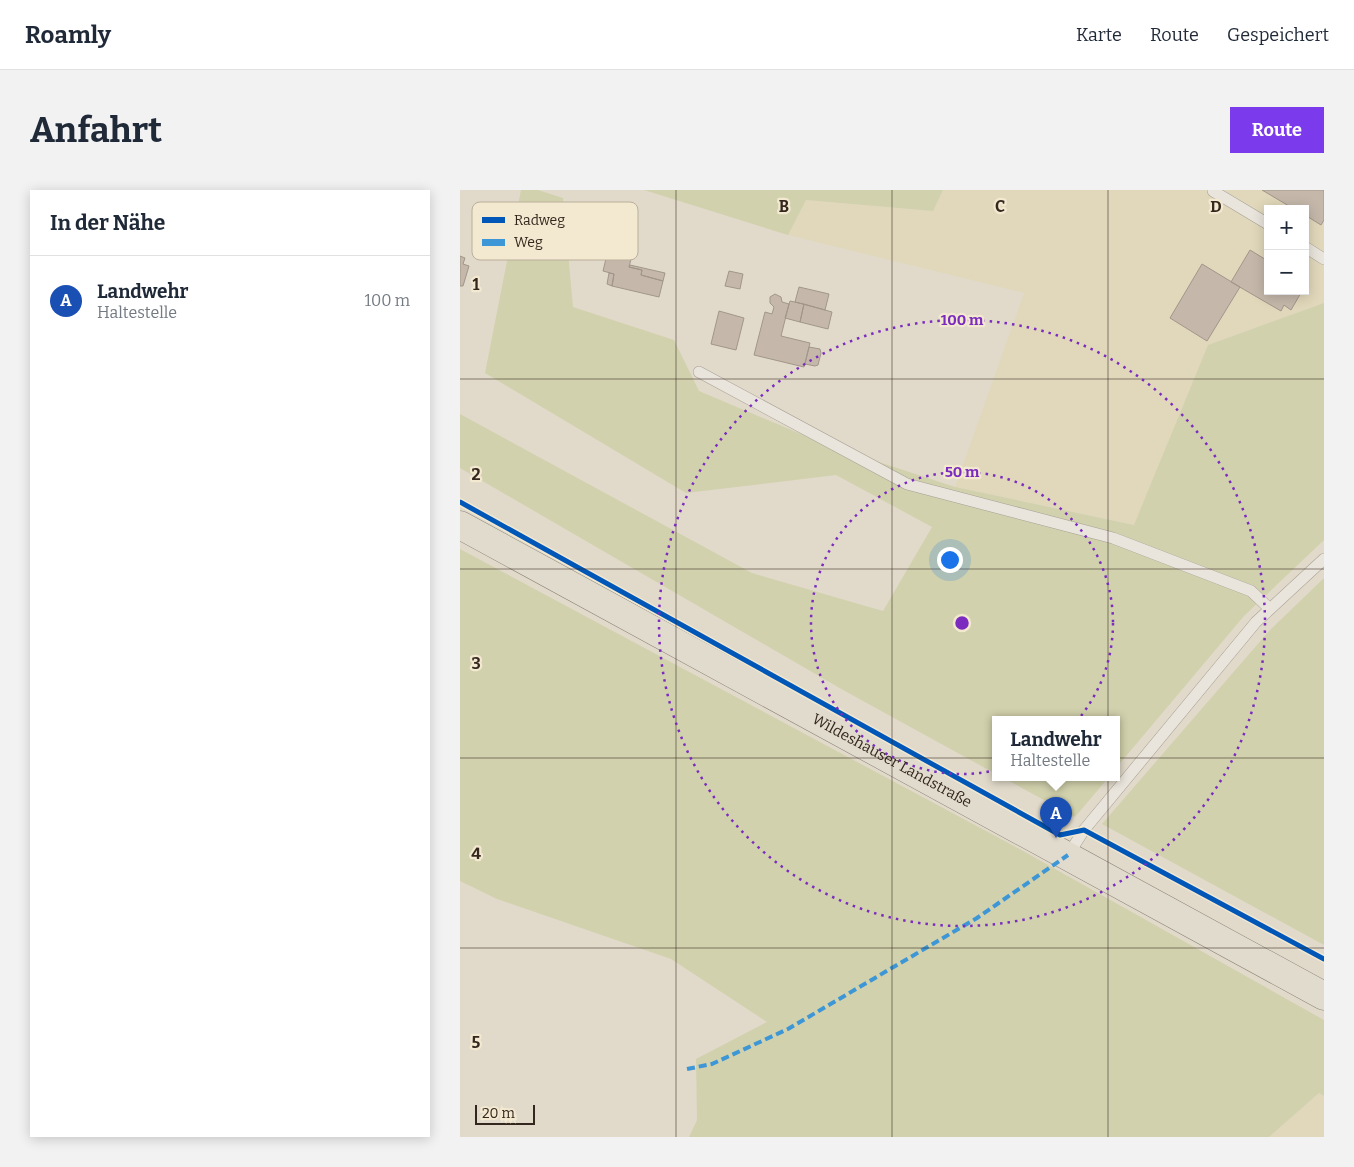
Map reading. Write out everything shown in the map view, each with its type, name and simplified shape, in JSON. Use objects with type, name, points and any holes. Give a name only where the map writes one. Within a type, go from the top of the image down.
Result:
[{"type":"main road","name":"Wildeshauser Landstraße","points":[[460,525],[1324,996]]},
{"type":"lane","points":[[1213,191],[1264,222]]},
{"type":"lane","points":[[1309,250],[1324,259]]},
{"type":"lane","points":[[699,372],[907,484],[1113,538],[1251,591],[1270,609]]},
{"type":"lane","points":[[1068,855],[1084,830],[1256,622],[1324,559]]},
{"type":"shaded area","points":[[943,190],[1324,190],[1324,303],[1208,345],[1135,525],[955,487],[1024,293],[788,235],[805,200],[933,211]]},
{"type":"shaded area","points":[[1319,1093],[1324,1096],[1324,1137],[1269,1137]]},
{"type":"green space","points":[[521,190],[538,190],[563,198],[563,202],[519,202]]},
{"type":"green space","points":[[644,190],[943,190],[933,211],[806,200],[788,235]]},
{"type":"green space","points":[[507,260],[569,260],[573,307],[674,340],[699,391],[827,445],[955,487],[1134,525],[1208,345],[1324,303],[1324,540],[1244,616],[1120,763],[1120,716],[992,716],[992,772],[843,690],[460,468],[460,414],[752,573],[883,611],[932,527],[836,475],[686,493],[485,373]]},
{"type":"green space","points":[[460,549],[1014,846],[1324,1020],[1324,1096],[1319,1093],[1269,1137],[689,1137],[697,1120],[696,1059],[767,1022],[671,959],[497,899],[460,881]]},
{"type":"green space","points":[[1324,578],[1324,945],[1102,824],[1269,631]]},
{"type":"green space","points":[[1009,781],[1106,781],[1075,817]]},
{"type":"building","points":[[1262,190],[1324,190],[1324,220],[1321,225],[1309,218],[1309,205],[1287,205]]},
{"type":"building","points":[[1250,250],[1264,259],[1264,295],[1300,295],[1291,310],[1284,305],[1281,311],[1231,282]]},
{"type":"building","points":[[460,256],[465,258],[463,264],[469,266],[463,286],[460,286]]},
{"type":"building","points":[[606,260],[631,260],[629,267],[642,270],[641,275],[663,281],[659,297],[612,286],[614,274],[603,271]]},
{"type":"building","points":[[1202,264],[1240,287],[1207,341],[1170,318]]},
{"type":"building","points":[[630,265],[665,273],[663,281],[641,275],[642,270],[629,267]]},
{"type":"building","points":[[729,271],[743,274],[740,289],[725,286]]},
{"type":"building","points":[[609,273],[614,274],[612,286],[607,284]]},
{"type":"building","points":[[799,287],[829,294],[825,310],[795,302]]},
{"type":"building","points":[[775,294],[781,297],[782,302],[789,304],[781,336],[810,343],[804,367],[754,355],[765,312],[772,314],[774,307],[770,303],[770,297]]},
{"type":"building","points":[[790,301],[804,304],[800,322],[785,318]]},
{"type":"building","points":[[804,304],[832,312],[828,329],[800,322]]},
{"type":"building","points":[[719,311],[744,318],[736,350],[711,344]]},
{"type":"building","points":[[809,347],[820,349],[818,365],[805,364]]},
{"type":"marked path","points":[[687,1069],[712,1064],[788,1029],[977,918],[1068,855]]},
{"type":"cycle path","points":[[460,502],[1060,835],[1084,830],[1324,959]]},
{"type":"place","name":"Landwehr","points":[[1056,838]]}]
